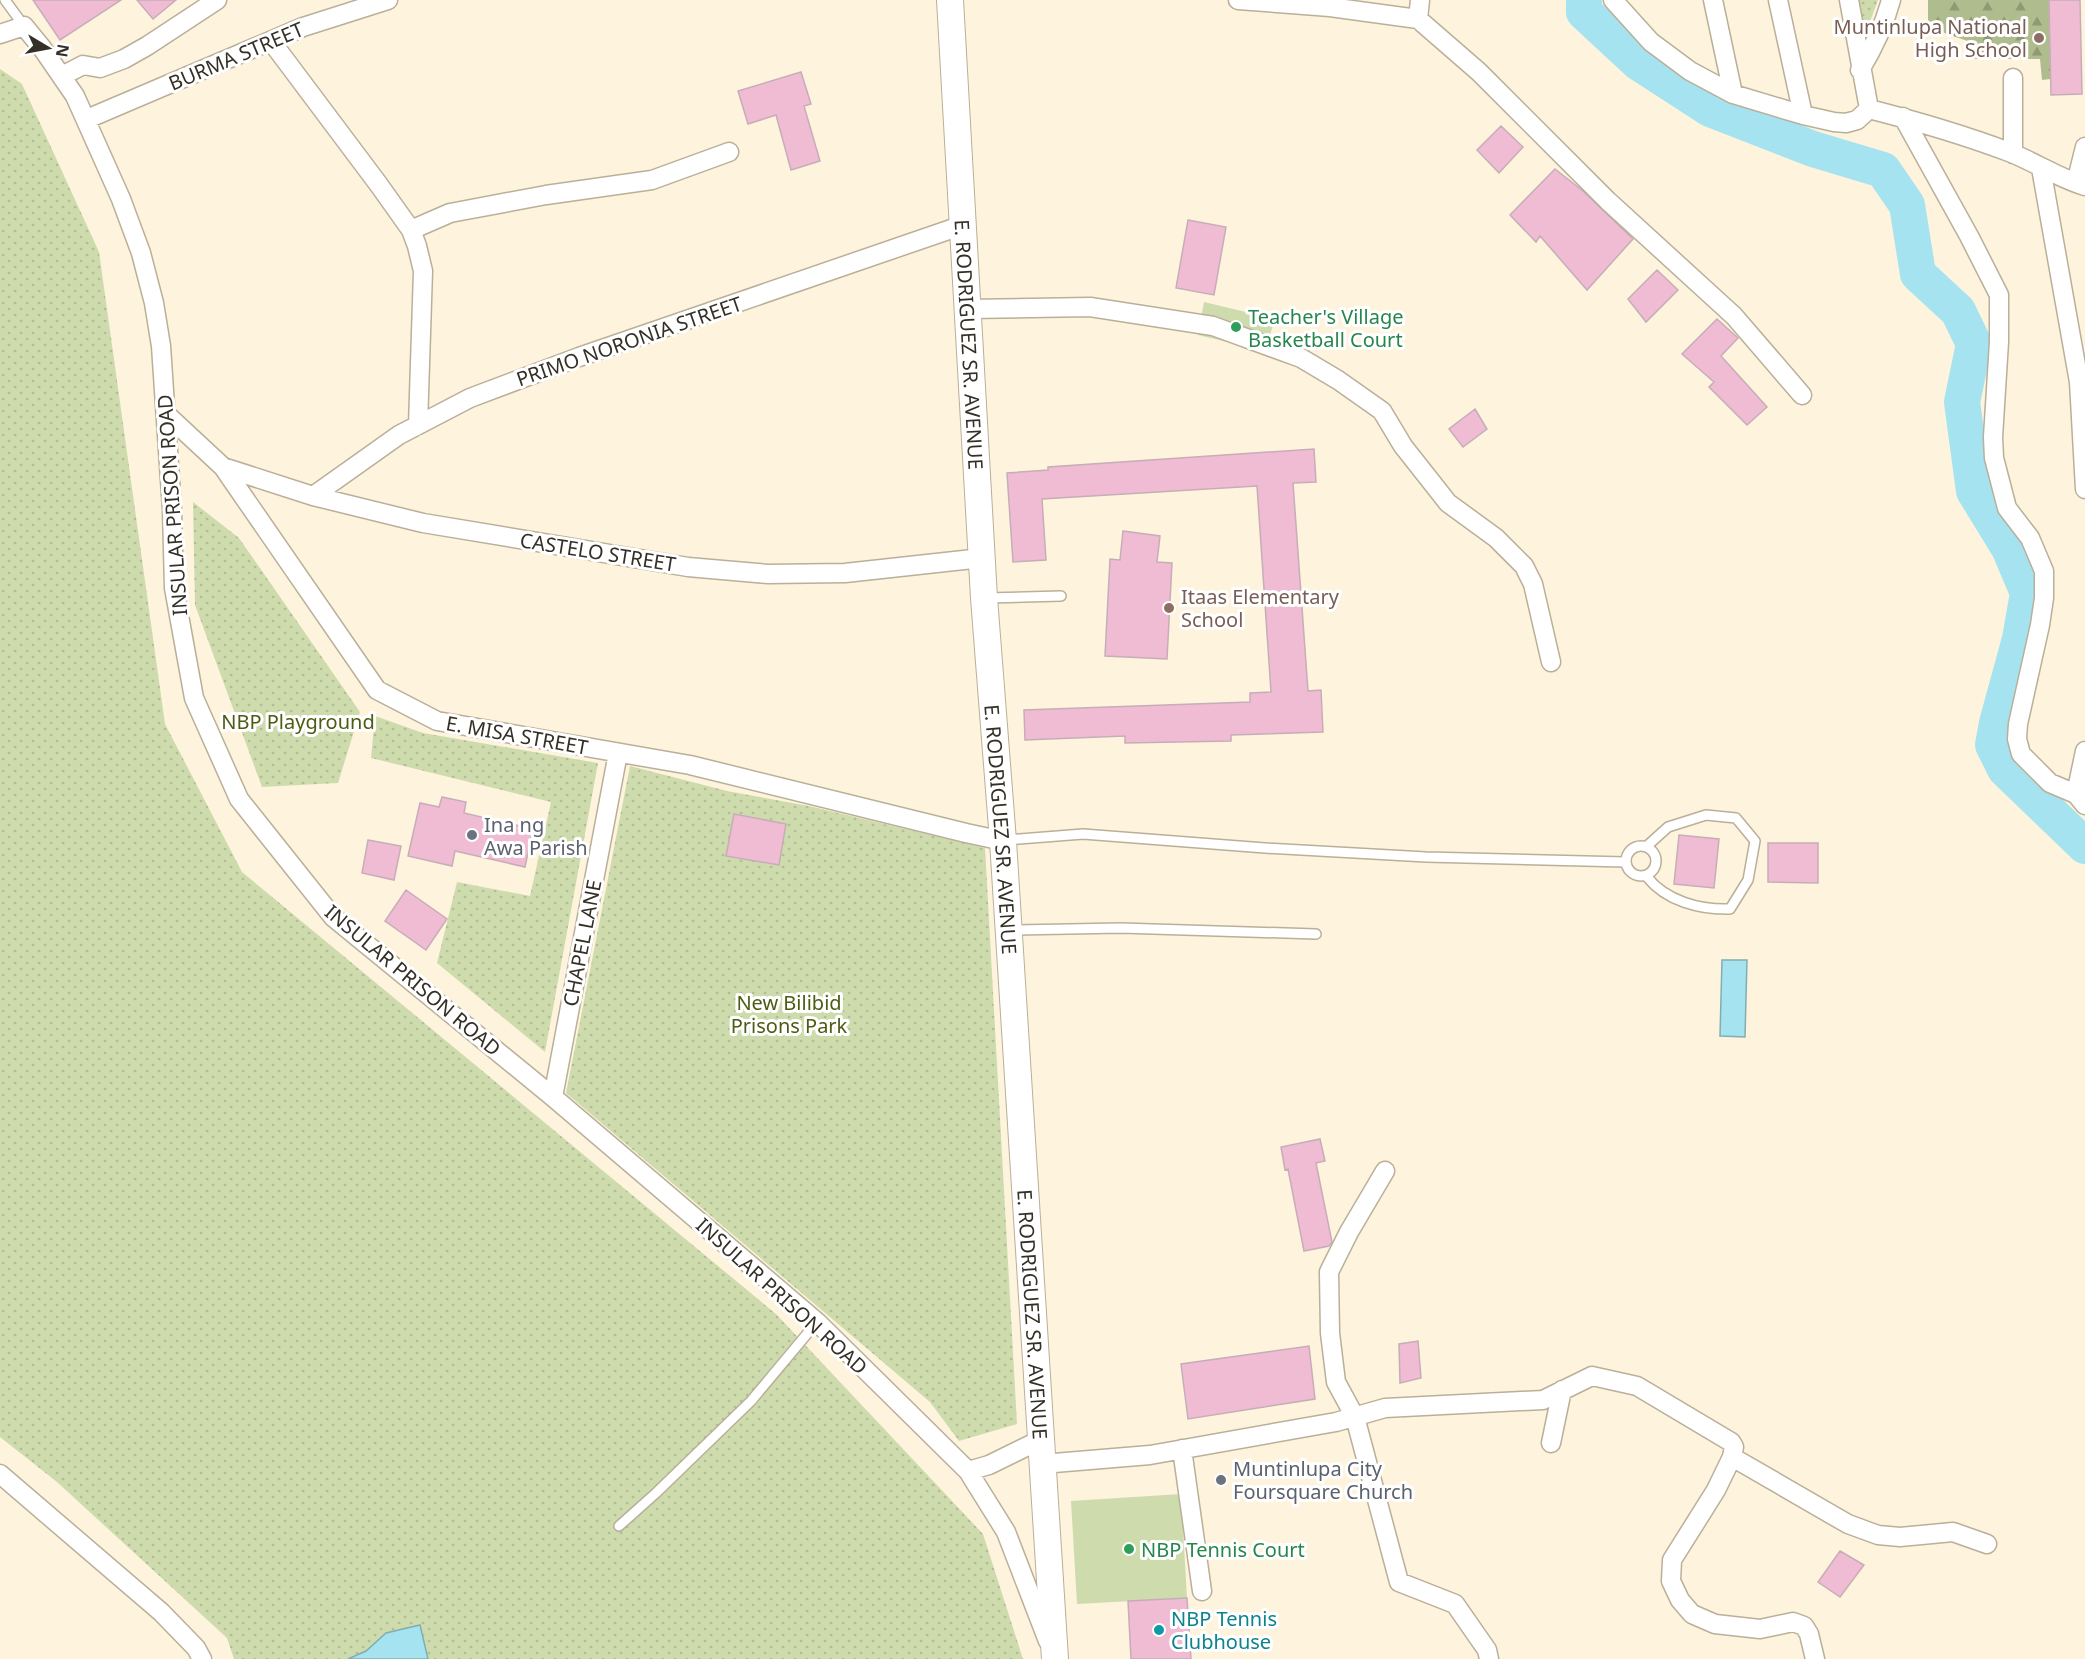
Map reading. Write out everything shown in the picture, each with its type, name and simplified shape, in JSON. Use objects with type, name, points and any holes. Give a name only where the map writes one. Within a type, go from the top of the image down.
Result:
[{"type":"street","points":[[62,76],[83,65],[100,68],[124,58],[147,46],[217,0]]},
{"type":"street","name":"BURMA STREET","points":[[87,119],[303,27],[388,0]]},
{"type":"street","name":"E. RODRIGUEZ SR. AVENUE","points":[[950,0],[984,598],[1003,840],[1055,1659]]},
{"type":"street","points":[[1246,0],[1330,7],[1418,19],[1479,72],[1608,201],[1734,316],[1802,395]]},
{"type":"street","points":[[1418,19],[1420,0]]},
{"type":"street","points":[[1613,0],[1652,42],[1690,70],[1733,93],[1803,115],[1834,122],[1846,123],[1857,120],[1869,109]]},
{"type":"street","points":[[1713,0],[1733,93]]},
{"type":"street","points":[[1778,0],[1803,115]]},
{"type":"street","points":[[1849,0],[1860,70],[1869,109]]},
{"type":"street","points":[[1860,70],[1876,45],[1891,0]]},
{"type":"street","points":[[0,34],[24,26]]},
{"type":"street","name":"INSULAR PRISON ROAD","points":[[24,26],[62,76],[87,119],[141,253],[154,303],[159,335],[172,510],[174,588],[194,698],[239,800],[333,917],[553,1097],[817,1322],[968,1471],[1006,1533],[1055,1659]]},
{"type":"street","points":[[271,41],[411,230],[423,271],[418,425]]},
{"type":"street","points":[[2013,78],[2013,154]]},
{"type":"street","points":[[1869,109],[1904,117],[2013,154],[2080,184],[2085,147]]},
{"type":"street","points":[[1904,117],[1999,295],[1994,458],[2007,508],[2030,538],[2044,570],[2044,597],[2040,625],[2018,724],[2017,739],[2021,754],[2050,783],[2081,799],[2085,751]]},
{"type":"street","points":[[411,230],[450,213],[546,195],[652,180],[729,152]]},
{"type":"street","points":[[2041,168],[2082,383],[2085,489]]},
{"type":"street","name":"PRIMO NORONIA STREET","points":[[313,496],[399,435],[470,398],[579,357],[963,225]]},
{"type":"street","points":[[968,309],[1090,307],[1213,326],[1301,358],[1338,380],[1382,411],[1403,446],[1448,503],[1496,538],[1524,566],[1533,584],[1551,662]]},
{"type":"street","name":"E. MISA STREET","points":[[166,414],[223,467],[377,690],[437,721],[690,765],[966,833],[1003,840]]},
{"type":"street","name":"CASTELO STREET","points":[[223,467],[313,496],[423,523],[688,567],[768,574],[845,573],[982,558]]},
{"type":"street","name":"CHAPEL LANE","points":[[553,1097],[618,753]]},
{"type":"street","points":[[1385,1172],[1349,1232],[1329,1272],[1330,1333],[1336,1383],[1355,1417],[1399,1582],[1455,1604],[1487,1650],[1489,1659]]},
{"type":"street","points":[[968,1471],[1041,1452],[1150,1455],[1336,1422],[1385,1408],[1543,1400],[1592,1376],[1638,1386],[1731,1442],[1734,1447],[1732,1457],[1716,1490],[1672,1560],[1671,1581],[1680,1600],[1692,1614],[1715,1624],[1760,1629],[1793,1622],[1804,1626],[1809,1635],[1815,1659]]},
{"type":"street","points":[[1551,1443],[1562,1390]]},
{"type":"street","points":[[1182,1449],[1202,1592]]},
{"type":"street","points":[[1732,1457],[1848,1524],[1878,1535],[1900,1537],[1953,1532],[1987,1544]]},
{"type":"street","points":[[0,1474],[161,1612],[196,1648],[202,1659]]},
{"type":"lane","name":"INSULAR PRISON ROAD","points":[[5,0],[24,26]]},
{"type":"lane","points":[[984,598],[1061,596]]},
{"type":"lane","points":[[1706,815],[1736,818],[1755,841],[1748,880],[1730,909],[1712,910],[1676,900],[1655,887],[1647,877],[1632,875],[1625,862],[1628,852],[1637,846],[1647,846],[1668,827],[1706,815]]},
{"type":"lane","points":[[1003,840],[1083,834],[1426,857],[1625,862]]},
{"type":"lane","points":[[1647,846],[1656,856],[1656,868],[1647,877]]},
{"type":"lane","points":[[1008,930],[1121,928],[1316,934]]},
{"type":"lane","points":[[619,1526],[751,1401],[817,1322]]},
{"type":"path","points":[[529,847],[598,860]]},
{"type":"green space","points":[[1858,0],[1878,0],[1864,38]]},
{"type":"green space","points":[[1928,0],[2056,0],[2059,78],[2042,80],[2040,59],[1970,59],[1973,43],[1928,27]]},
{"type":"green space","points":[[0,69],[22,84],[99,252],[165,724],[242,872],[776,1314],[983,1534],[1023,1659],[234,1659],[227,1638],[57,1482],[0,1437]]},
{"type":"green space","name":"Teacher's Village Basketball Court","points":[[1204,302],[1275,319],[1265,351],[1198,335]]},
{"type":"green space","name":"NBP Playground","points":[[193,502],[239,538],[360,712],[338,783],[262,787],[195,605]]},
{"type":"green space","points":[[375,716],[423,733],[598,763],[545,1052],[437,963],[457,882],[530,896],[551,802],[371,758]]},
{"type":"green space","name":"New Bilibid Prisons Park","points":[[630,766],[727,791],[809,806],[985,848],[1017,1424],[959,1441],[930,1402],[566,1093]]},
{"type":"green space","name":"NBP Tennis Court","points":[[1181,1494],[1187,1598],[1077,1604],[1071,1501]]},
{"type":"water","points":[[1722,960],[1747,960],[1745,1037],[1720,1036]]},
{"type":"water","points":[[420,1625],[428,1659],[348,1659],[366,1651],[386,1633]]},
{"type":"building","points":[[33,0],[121,0],[60,40]]},
{"type":"building","points":[[137,0],[176,0],[153,19]]},
{"type":"building","points":[[2049,0],[2080,0],[2082,94],[2051,95]]},
{"type":"building","points":[[801,72],[811,104],[804,106],[820,161],[791,170],[776,115],[748,124],[738,91]]},
{"type":"building","points":[[1501,126],[1523,147],[1499,173],[1477,150]]},
{"type":"building","points":[[1555,169],[1583,191],[1633,239],[1587,290],[1540,236],[1536,242],[1510,215]]},
{"type":"building","points":[[1188,220],[1226,227],[1214,295],[1176,288]]},
{"type":"building","points":[[1657,270],[1678,290],[1646,322],[1628,299]]},
{"type":"building","points":[[1717,319],[1738,338],[1721,356],[1767,407],[1747,425],[1709,387],[1714,382],[1682,354]]},
{"type":"building","points":[[1475,409],[1487,429],[1463,447],[1449,429]]},
{"type":"building","points":[[1314,449],[1316,482],[1293,483],[1308,691],[1321,690],[1323,732],[1231,735],[1231,741],[1125,743],[1125,736],[1025,740],[1024,710],[1250,702],[1250,693],[1271,692],[1257,486],[1042,499],[1046,560],[1013,562],[1007,473],[1048,470],[1048,467]]},
{"type":"building","points":[[1123,531],[1160,536],[1157,562],[1172,563],[1167,659],[1105,656],[1110,559],[1120,560]]},
{"type":"building","name":"Ina ng Awa Parish","points":[[442,797],[466,802],[464,813],[533,829],[525,867],[455,851],[452,866],[408,856],[420,803],[439,807]]},
{"type":"building","points":[[734,814],[786,824],[779,865],[726,856]]},
{"type":"building","points":[[1679,835],[1719,839],[1714,888],[1674,884]]},
{"type":"building","points":[[368,840],[401,846],[394,880],[362,873]]},
{"type":"building","points":[[1768,843],[1818,843],[1818,883],[1768,882]]},
{"type":"building","points":[[406,890],[447,919],[426,950],[385,921]]},
{"type":"building","points":[[1320,1139],[1325,1161],[1316,1163],[1332,1242],[1329,1246],[1304,1251],[1288,1169],[1285,1170],[1281,1147]]},
{"type":"building","points":[[1418,1341],[1421,1378],[1400,1383],[1399,1344]]},
{"type":"building","points":[[1309,1346],[1315,1399],[1188,1419],[1181,1364]]},
{"type":"building","points":[[1840,1551],[1864,1565],[1840,1597],[1818,1582]]},
{"type":"building","name":"NBP Tennis Clubhouse","points":[[1187,1598],[1191,1659],[1131,1659],[1128,1601]]},
{"type":"waterway","points":[[1584,0],[1584,12],[1639,63],[1710,109],[1813,149],[1883,170],[1907,205],[1918,274],[1958,311],[1974,344],[1962,402],[1974,491],[2009,548],[2028,593],[2020,639],[1993,745],[2005,769],[2085,846]]},
{"type":"place","name":"Muntinlupa National High School","points":[[2039,38]]},
{"type":"place","name":"Teacher's Village Basketball Court","points":[[1236,327]]},
{"type":"place","name":"Itaas Elementary School","points":[[1169,608]]},
{"type":"place","name":"Ina ng Awa Parish","points":[[472,835]]},
{"type":"place","name":"Muntinlupa City Foursquare Church","points":[[1221,1480]]},
{"type":"place","name":"NBP Tennis Court","points":[[1129,1549]]},
{"type":"place","name":"NBP Tennis Clubhouse","points":[[1159,1630]]}]
